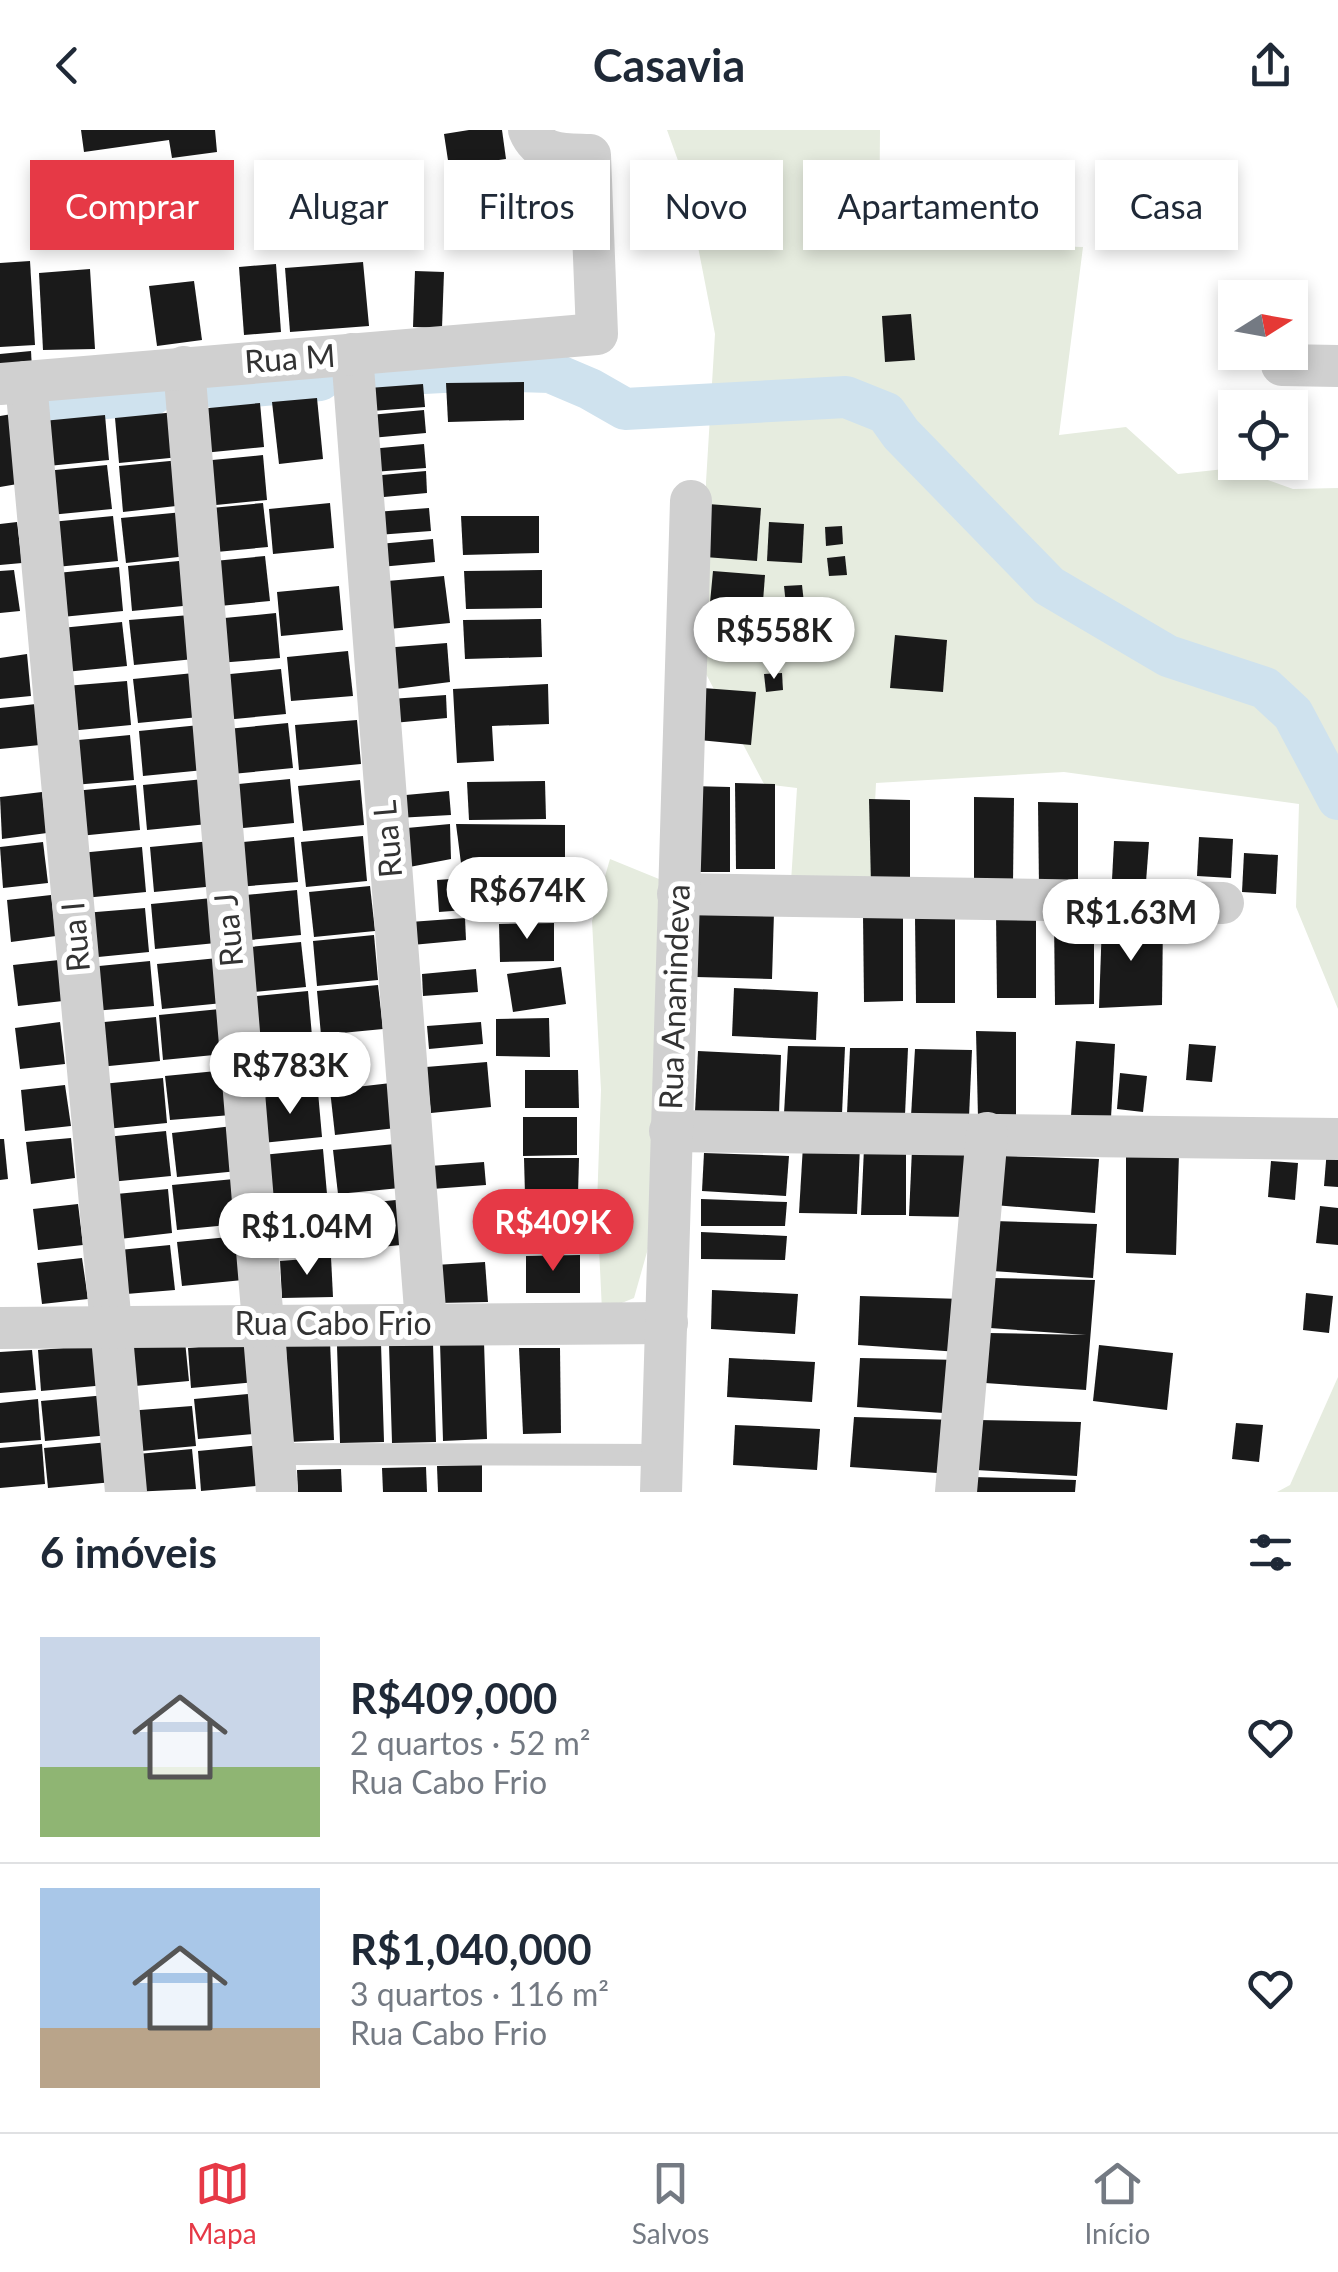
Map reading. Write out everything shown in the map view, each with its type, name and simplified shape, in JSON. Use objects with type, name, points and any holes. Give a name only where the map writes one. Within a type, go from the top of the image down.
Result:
[{"type":"street","name":"Rua M","points":[[13,383],[598,334],[590,155],[549,153],[533,140],[529,130]]},
{"type":"street","name":"Rua L","points":[[352,354],[426,1323]]},
{"type":"street","points":[[1308,365],[1338,366]]},
{"type":"street","name":"Rua J","points":[[184,367],[274,1473]]},
{"type":"street","name":"Rua I","points":[[13,383],[126,1492]]},
{"type":"street","name":"Rua Ananindeva","points":[[662,1474],[691,501]]},
{"type":"street","points":[[678,894],[1223,903]]},
{"type":"street","points":[[670,1131],[1338,1139]]},
{"type":"street","points":[[956,1492],[987,1133]]},
{"type":"street","name":"Rua Cabo Frio","points":[[0,1328],[666,1323]]},
{"type":"lane","points":[[274,1473],[662,1474]]},
{"type":"shaded area","points":[[667,130],[880,130],[880,160],[803,160],[803,250],[1083,247],[1059,435],[1126,427],[1178,474],[1218,470],[1218,480],[1268,480],[1293,489],[1338,488],[1338,1009],[1296,907],[1299,804],[1064,772],[876,783],[871,885],[791,882],[797,788],[764,784],[706,674],[706,482],[715,334],[699,250],[783,250],[783,160],[678,160]]},
{"type":"shaded area","points":[[610,859],[659,879],[649,1245],[634,1298],[602,1311],[597,1205],[601,1090],[592,921]]},
{"type":"shaded area","points":[[1338,1377],[1338,1492],[1277,1492],[1290,1485]]},
{"type":"building","points":[[81,130],[215,130],[217,152],[172,158],[169,140],[84,152]]},
{"type":"building","points":[[502,130],[506,159],[448,160],[444,134]]},
{"type":"building","points":[[30,261],[35,345],[0,347],[0,263]]},
{"type":"building","points":[[363,262],[369,326],[290,332],[285,268]]},
{"type":"building","points":[[276,264],[281,332],[244,335],[239,267]]},
{"type":"building","points":[[90,269],[95,349],[43,350],[39,273]]},
{"type":"building","points":[[415,271],[444,272],[442,328],[413,327]]},
{"type":"building","points":[[194,281],[202,340],[157,346],[149,286]]},
{"type":"building","points":[[911,314],[915,360],[885,362],[882,316]]},
{"type":"building","points":[[31,351],[32,369],[0,372],[0,354]]},
{"type":"building","points":[[524,382],[524,420],[448,422],[446,383]]},
{"type":"building","points":[[423,384],[425,407],[372,411],[369,388]]},
{"type":"building","points":[[317,398],[323,459],[279,464],[272,402]]},
{"type":"building","points":[[260,403],[264,447],[203,453],[199,409]]},
{"type":"building","points":[[424,410],[426,433],[371,438],[370,415]]},
{"type":"building","points":[[176,412],[180,457],[119,463],[115,418]]},
{"type":"building","points":[[18,413],[29,482],[0,487],[0,416]]},
{"type":"building","points":[[105,415],[109,460],[48,466],[43,421]]},
{"type":"building","points":[[424,444],[426,468],[373,472],[370,449]]},
{"type":"building","points":[[263,455],[267,500],[206,506],[202,461]]},
{"type":"building","points":[[180,460],[185,505],[123,512],[119,466]]},
{"type":"building","points":[[107,465],[112,509],[50,515],[45,471]]},
{"type":"building","points":[[426,471],[427,493],[373,498],[371,476]]},
{"type":"building","points":[[263,503],[268,547],[206,553],[201,509]]},
{"type":"building","points":[[330,503],[334,548],[273,554],[269,509]]},
{"type":"building","points":[[708,504],[761,508],[757,561],[705,557]]},
{"type":"building","points":[[429,508],[431,531],[377,535],[375,512]]},
{"type":"building","points":[[183,512],[187,556],[126,563],[121,518]]},
{"type":"building","points":[[113,516],[118,561],[56,567],[51,522]]},
{"type":"building","points":[[461,516],[539,516],[539,553],[463,555]]},
{"type":"building","points":[[17,522],[22,563],[0,565],[0,524]]},
{"type":"building","points":[[769,522],[804,524],[802,563],[767,561]]},
{"type":"building","points":[[842,526],[843,544],[826,546],[825,527]]},
{"type":"building","points":[[433,539],[435,562],[380,567],[379,544]]},
{"type":"building","points":[[265,556],[270,601],[209,607],[204,562]]},
{"type":"building","points":[[845,556],[847,575],[829,576],[827,558]]},
{"type":"building","points":[[189,560],[193,605],[132,611],[128,566]]},
{"type":"building","points":[[119,567],[123,611],[62,617],[57,573]]},
{"type":"building","points":[[14,570],[20,611],[0,613],[0,571]]},
{"type":"building","points":[[542,570],[542,608],[466,609],[464,571]]},
{"type":"building","points":[[713,571],[765,575],[761,628],[708,624]]},
{"type":"building","points":[[444,576],[450,623],[379,630],[376,582]]},
{"type":"building","points":[[802,585],[804,603],[786,605],[784,586]]},
{"type":"building","points":[[339,586],[343,630],[281,636],[277,592]]},
{"type":"building","points":[[276,613],[280,658],[218,663],[214,619]]},
{"type":"building","points":[[190,615],[194,659],[134,665],[129,620]]},
{"type":"building","points":[[541,619],[542,657],[465,659],[463,620]]},
{"type":"building","points":[[122,622],[127,666],[65,672],[61,628]]},
{"type":"building","points":[[895,635],[947,640],[943,692],[890,688]]},
{"type":"building","points":[[447,643],[450,682],[388,690],[383,648]]},
{"type":"building","points":[[348,651],[353,696],[291,701],[287,657]]},
{"type":"building","points":[[27,654],[31,696],[0,699],[0,658]]},
{"type":"building","points":[[281,669],[286,714],[224,720],[220,675]]},
{"type":"building","points":[[194,673],[199,717],[138,723],[133,679]]},
{"type":"building","points":[[782,673],[783,690],[766,692],[764,674]]},
{"type":"building","points":[[127,681],[131,725],[69,731],[65,686]]},
{"type":"building","points":[[548,684],[549,724],[492,726],[494,761],[457,763],[453,689]]},
{"type":"building","points":[[703,688],[756,692],[751,745],[699,740]]},
{"type":"building","points":[[446,695],[447,718],[393,723],[391,699]]},
{"type":"building","points":[[36,704],[40,745],[0,749],[0,708]]},
{"type":"building","points":[[357,720],[361,764],[299,770],[295,725]]},
{"type":"building","points":[[288,723],[293,768],[232,774],[227,729]]},
{"type":"building","points":[[200,725],[204,770],[143,776],[139,731]]},
{"type":"building","points":[[130,735],[134,780],[73,785],[68,741]]},
{"type":"building","points":[[204,779],[208,824],[147,830],[143,785]]},
{"type":"building","points":[[290,779],[294,823],[233,829],[229,785]]},
{"type":"building","points":[[360,780],[364,825],[303,831],[298,786]]},
{"type":"building","points":[[545,781],[546,819],[469,820],[467,782]]},
{"type":"building","points":[[735,783],[775,784],[775,869],[736,869]]},
{"type":"building","points":[[136,785],[140,830],[79,836],[74,791]]},
{"type":"building","points":[[691,786],[730,787],[730,872],[691,872]]},
{"type":"building","points":[[449,791],[451,815],[397,818],[395,796]]},
{"type":"building","points":[[42,792],[47,833],[2,839],[0,797]]},
{"type":"building","points":[[974,797],[1014,798],[1013,883],[974,883]]},
{"type":"building","points":[[869,799],[910,800],[910,885],[871,885]]},
{"type":"building","points":[[1038,802],[1078,803],[1078,888],[1039,888]]},
{"type":"building","points":[[450,824],[451,859],[399,869],[396,829]]},
{"type":"building","points":[[456,824],[565,825],[565,868],[462,871]]},
{"type":"building","points":[[363,836],[367,881],[306,887],[301,842]]},
{"type":"building","points":[[294,837],[298,882],[237,887],[233,843]]},
{"type":"building","points":[[1199,837],[1233,839],[1231,878],[1197,876]]},
{"type":"building","points":[[211,841],[216,886],[154,892],[150,847]]},
{"type":"building","points":[[1114,841],[1149,842],[1146,882],[1112,880]]},
{"type":"building","points":[[43,842],[48,883],[3,888],[0,847]]},
{"type":"building","points":[[142,847],[146,892],[84,898],[80,853]]},
{"type":"building","points":[[1244,853],[1278,855],[1276,894],[1242,892]]},
{"type":"building","points":[[481,874],[535,874],[535,912],[481,912]]},
{"type":"building","points":[[463,878],[465,910],[439,912],[437,880]]},
{"type":"building","points":[[370,886],[375,931],[314,937],[309,892]]},
{"type":"building","points":[[297,890],[301,935],[240,941],[235,896]]},
{"type":"building","points":[[51,895],[56,936],[11,942],[7,900]]},
{"type":"building","points":[[212,898],[216,943],[155,949],[151,904]]},
{"type":"building","points":[[145,908],[149,952],[88,958],[84,913]]},
{"type":"building","points":[[697,911],[774,912],[772,979],[696,977]]},
{"type":"building","points":[[996,912],[1036,913],[1036,998],[997,998]]},
{"type":"building","points":[[863,915],[903,916],[903,1001],[864,1002]]},
{"type":"building","points":[[915,917],[955,918],[955,1003],[916,1003]]},
{"type":"building","points":[[465,918],[466,940],[412,945],[410,922]]},
{"type":"building","points":[[1054,918],[1094,919],[1094,1004],[1055,1005]]},
{"type":"building","points":[[1163,920],[1162,1005],[1099,1008],[1102,922]]},
{"type":"building","points":[[554,923],[554,961],[500,962],[499,924]]},
{"type":"building","points":[[374,935],[378,980],[317,986],[313,941]]},
{"type":"building","points":[[301,942],[306,987],[244,993],[240,948]]},
{"type":"building","points":[[218,958],[223,1003],[162,1009],[157,964]]},
{"type":"building","points":[[59,960],[63,1001],[18,1006],[13,965]]},
{"type":"building","points":[[150,961],[154,1006],[93,1011],[89,967]]},
{"type":"building","points":[[561,967],[566,1004],[513,1012],[507,974]]},
{"type":"building","points":[[476,969],[478,992],[423,996],[422,974]]},
{"type":"building","points":[[378,985],[383,1029],[321,1035],[317,991]]},
{"type":"building","points":[[734,988],[818,992],[816,1040],[732,1036]]},
{"type":"building","points":[[308,991],[312,1036],[251,1042],[247,997]]},
{"type":"building","points":[[220,1009],[224,1054],[163,1060],[159,1015]]},
{"type":"building","points":[[156,1017],[160,1061],[99,1067],[94,1023]]},
{"type":"building","points":[[549,1018],[550,1057],[496,1056],[496,1019]]},
{"type":"building","points":[[60,1022],[65,1064],[20,1069],[15,1028]]},
{"type":"building","points":[[481,1022],[483,1044],[429,1049],[427,1026]]},
{"type":"building","points":[[976,1031],[1016,1032],[1016,1117],[978,1118]]},
{"type":"building","points":[[313,1040],[317,1084],[256,1090],[252,1045]]},
{"type":"building","points":[[1076,1041],[1115,1044],[1111,1118],[1071,1116]]},
{"type":"building","points":[[1189,1044],[1216,1046],[1212,1082],[1186,1080]]},
{"type":"building","points":[[788,1046],[845,1047],[842,1114],[784,1113]]},
{"type":"building","points":[[850,1048],[908,1048],[905,1115],[847,1114]]},
{"type":"building","points":[[915,1049],[972,1050],[969,1117],[911,1116]]},
{"type":"building","points":[[698,1051],[781,1055],[779,1115],[695,1112]]},
{"type":"building","points":[[487,1062],[491,1107],[431,1113],[426,1067]]},
{"type":"building","points":[[227,1070],[231,1115],[170,1120],[165,1076]]},
{"type":"building","points":[[525,1070],[578,1070],[579,1108],[525,1108]]},
{"type":"building","points":[[1120,1073],[1147,1076],[1143,1112],[1117,1109]]},
{"type":"building","points":[[163,1078],[167,1123],[106,1129],[102,1084]]},
{"type":"building","points":[[391,1083],[396,1128],[335,1135],[330,1090]]},
{"type":"building","points":[[65,1085],[71,1126],[25,1131],[21,1090]]},
{"type":"building","points":[[318,1092],[322,1137],[262,1143],[257,1098]]},
{"type":"building","points":[[523,1117],[577,1117],[577,1155],[523,1156]]},
{"type":"building","points":[[233,1126],[238,1171],[177,1177],[172,1133]]},
{"type":"building","points":[[166,1131],[171,1176],[110,1182],[106,1137]]},
{"type":"building","points":[[71,1138],[75,1178],[31,1184],[26,1142]]},
{"type":"building","points":[[0,1139],[4,1139],[8,1179],[0,1180]]},
{"type":"building","points":[[395,1144],[400,1188],[338,1194],[333,1150]]},
{"type":"building","points":[[803,1145],[860,1146],[857,1214],[799,1213]]},
{"type":"building","points":[[864,1148],[906,1149],[906,1215],[861,1215]]},
{"type":"building","points":[[323,1149],[327,1194],[266,1200],[262,1155]]},
{"type":"building","points":[[912,1149],[970,1149],[967,1217],[909,1216]]},
{"type":"building","points":[[1327,1149],[1338,1150],[1338,1187],[1324,1186]]},
{"type":"building","points":[[1126,1150],[1179,1153],[1176,1255],[1126,1253]]},
{"type":"building","points":[[704,1153],[789,1156],[786,1196],[702,1191]]},
{"type":"building","points":[[997,1156],[1099,1159],[1095,1213],[994,1205]]},
{"type":"building","points":[[524,1158],[579,1158],[578,1195],[525,1195]]},
{"type":"building","points":[[1271,1161],[1298,1163],[1295,1200],[1268,1197]]},
{"type":"building","points":[[484,1162],[486,1185],[432,1189],[430,1166]]},
{"type":"building","points":[[234,1179],[238,1224],[177,1230],[172,1185]]},
{"type":"building","points":[[168,1189],[172,1233],[111,1240],[106,1195]]},
{"type":"building","points":[[329,1199],[333,1243],[272,1249],[268,1205]]},
{"type":"building","points":[[701,1199],[787,1202],[785,1226],[701,1226]]},
{"type":"building","points":[[396,1200],[401,1245],[340,1251],[335,1206]]},
{"type":"building","points":[[78,1204],[83,1245],[38,1250],[33,1209]]},
{"type":"building","points":[[1320,1206],[1338,1208],[1338,1245],[1316,1243]]},
{"type":"building","points":[[525,1212],[579,1212],[579,1250],[525,1250]]},
{"type":"building","points":[[994,1221],[1097,1224],[1093,1278],[992,1271]]},
{"type":"building","points":[[701,1232],[787,1236],[785,1260],[701,1259]]},
{"type":"building","points":[[239,1236],[243,1280],[182,1286],[177,1242]]},
{"type":"building","points":[[170,1245],[175,1290],[114,1295],[109,1251]]},
{"type":"building","points":[[580,1255],[580,1293],[526,1293],[526,1256]]},
{"type":"building","points":[[331,1257],[333,1297],[282,1298],[280,1261]]},
{"type":"building","points":[[82,1258],[88,1299],[42,1304],[37,1263]]},
{"type":"building","points":[[485,1262],[488,1302],[437,1303],[435,1265]]},
{"type":"building","points":[[992,1278],[1095,1280],[1086,1390],[985,1383],[988,1333],[1086,1335],[990,1328]]},
{"type":"building","points":[[712,1290],[798,1294],[795,1334],[711,1329]]},
{"type":"building","points":[[1306,1293],[1333,1296],[1329,1333],[1303,1330]]},
{"type":"building","points":[[860,1296],[963,1299],[959,1352],[858,1345]]},
{"type":"building","points":[[185,1341],[189,1381],[124,1387],[120,1347]]},
{"type":"building","points":[[330,1341],[334,1440],[289,1442],[286,1342]]},
{"type":"building","points":[[484,1341],[487,1439],[443,1441],[440,1342]]},
{"type":"building","points":[[253,1342],[256,1382],[191,1388],[188,1348]]},
{"type":"building","points":[[381,1343],[384,1442],[340,1443],[337,1345]]},
{"type":"building","points":[[433,1343],[436,1442],[392,1443],[389,1344]]},
{"type":"building","points":[[102,1345],[106,1385],[41,1391],[38,1350]]},
{"type":"building","points":[[1099,1345],[1173,1353],[1167,1410],[1093,1401]]},
{"type":"building","points":[[519,1348],[560,1348],[561,1433],[523,1434]]},
{"type":"building","points":[[32,1350],[36,1390],[0,1393],[0,1352]]},
{"type":"building","points":[[729,1358],[815,1362],[812,1402],[727,1397]]},
{"type":"building","points":[[860,1358],[962,1360],[958,1414],[857,1407]]},
{"type":"building","points":[[259,1393],[263,1433],[198,1439],[194,1399]]},
{"type":"building","points":[[106,1395],[110,1435],[45,1441],[41,1401]]},
{"type":"building","points":[[38,1399],[41,1440],[0,1443],[0,1403]]},
{"type":"building","points":[[192,1406],[196,1446],[131,1452],[127,1411]]},
{"type":"building","points":[[854,1417],[956,1420],[952,1474],[850,1467]]},
{"type":"building","points":[[978,1420],[1081,1422],[1077,1476],[976,1470]]},
{"type":"building","points":[[1236,1423],[1263,1425],[1259,1462],[1232,1459]]},
{"type":"building","points":[[735,1425],[820,1429],[817,1470],[733,1465]]},
{"type":"building","points":[[109,1442],[113,1482],[48,1488],[44,1448]]},
{"type":"building","points":[[42,1444],[45,1484],[0,1488],[0,1448]]},
{"type":"building","points":[[262,1445],[266,1485],[201,1491],[198,1451]]},
{"type":"building","points":[[192,1449],[196,1489],[131,1492],[127,1455]]},
{"type":"building","points":[[482,1465],[482,1492],[438,1492],[437,1466]]},
{"type":"building","points":[[426,1467],[427,1492],[383,1492],[382,1468]]},
{"type":"building","points":[[341,1469],[342,1492],[298,1492],[297,1470]]},
{"type":"building","points":[[973,1477],[1076,1480],[1075,1492],[973,1492]]},
{"type":"waterway","points":[[385,375],[481,370],[550,372],[625,409],[846,397],[886,413],[901,434],[1049,586],[1168,656],[1265,688],[1293,714],[1338,799]]},
{"type":"waterway","points":[[219,389],[320,380]]},
{"type":"waterway","points":[[58,402],[153,394]]}]
